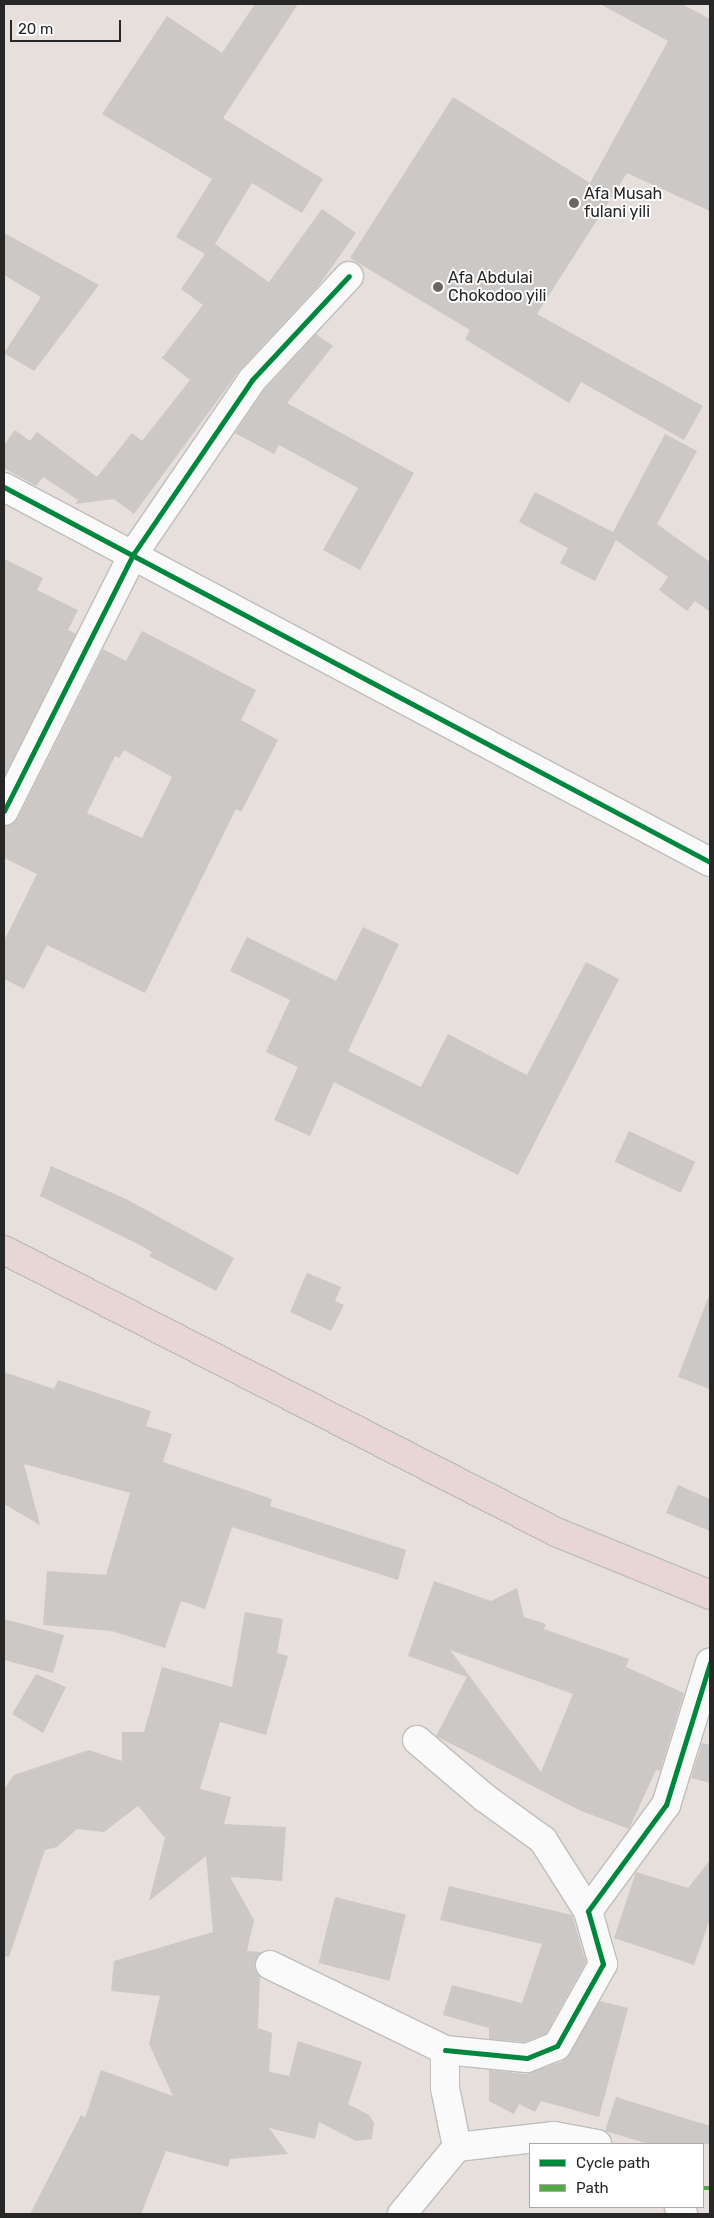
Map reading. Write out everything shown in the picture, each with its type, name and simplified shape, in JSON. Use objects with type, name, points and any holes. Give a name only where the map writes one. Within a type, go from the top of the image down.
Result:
[{"type":"highway","points":[[4,1250],[556,1532],[710,1595]]},
{"type":"street","points":[[4,811],[134,553],[252,380],[348,276]]},
{"type":"street","points":[[4,487],[134,553],[710,862]]},
{"type":"street","points":[[588,1911],[666,1805],[710,1663]]},
{"type":"street","points":[[270,1965],[445,2050],[527,2058],[557,2046],[603,1964],[588,1911],[543,1840],[484,1798],[417,1740]]},
{"type":"street","points":[[445,2050],[445,2088],[457,2148]]},
{"type":"street","points":[[402,2214],[457,2148],[554,2136],[592,2143]]},
{"type":"building","points":[[255,4],[298,4],[223,118],[323,179],[302,213],[252,183],[215,244],[269,282],[322,209],[356,233],[319,285],[239,371],[134,514],[114,499],[75,504],[78,500],[43,477],[36,486],[4,468],[4,445],[15,430],[30,441],[37,432],[97,477],[132,433],[142,441],[190,380],[162,358],[203,305],[181,289],[205,254],[176,237],[212,179],[102,114],[167,16],[222,53]]},
{"type":"building","points":[[600,4],[682,4],[710,19],[710,211],[627,173],[537,314],[703,406],[684,440],[581,382],[569,403],[465,339],[470,330],[350,258],[453,97],[590,183],[668,41]]},
{"type":"building","points":[[4,233],[99,285],[34,371],[4,353],[41,297],[4,275]]},
{"type":"building","points":[[316,334],[333,346],[287,403],[414,473],[360,570],[323,550],[358,488],[279,445],[274,454],[235,433],[264,390]]},
{"type":"building","points":[[665,434],[697,451],[657,524],[710,562],[710,612],[695,601],[687,611],[659,590],[668,577],[616,540],[595,581],[560,563],[568,548],[519,522],[535,492],[613,532]]},
{"type":"building","points":[[4,559],[43,578],[37,590],[78,610],[68,630],[76,634],[4,777]]},
{"type":"building","points":[[142,631],[256,690],[241,720],[278,740],[241,812],[236,809],[145,993],[47,945],[24,989],[4,979],[4,941],[37,874],[4,858],[4,826],[18,818],[103,649],[126,661]],"holes":[[[124,750],[172,777],[142,838],[87,813],[115,756],[119,758]]]},
{"type":"building","points":[[363,927],[399,944],[348,1051],[421,1087],[448,1034],[527,1075],[586,962],[619,979],[518,1175],[334,1082],[310,1136],[274,1120],[298,1067],[266,1052],[290,1000],[230,971],[247,937],[336,981]]},
{"type":"building","points":[[629,1131],[695,1162],[681,1193],[615,1162]]},
{"type":"building","points":[[51,1166],[126,1199],[234,1258],[216,1291],[149,1256],[152,1252],[138,1244],[40,1196]]},
{"type":"building","points":[[307,1273],[341,1287],[335,1301],[344,1305],[331,1331],[290,1312]]},
{"type":"building","points":[[708,1298],[710,1298],[710,1389],[678,1377]]},
{"type":"building","points":[[4,1372],[54,1389],[58,1380],[151,1411],[146,1426],[172,1434],[163,1462],[272,1499],[270,1506],[406,1550],[398,1580],[232,1527],[205,1609],[181,1601],[165,1648],[112,1631],[43,1625],[47,1571],[106,1575],[130,1493],[24,1464],[40,1525],[4,1504]]},
{"type":"building","points":[[678,1485],[710,1499],[710,1531],[666,1513]]},
{"type":"building","points":[[434,1581],[491,1601],[517,1588],[524,1617],[546,1624],[544,1629],[629,1659],[626,1667],[684,1693],[660,1771],[656,1770],[629,1829],[579,1810],[436,1736],[467,1677],[408,1656]],"holes":[[[450,1650],[573,1694],[541,1772]]]},
{"type":"building","points":[[245,1612],[283,1619],[277,1653],[288,1656],[266,1735],[220,1722],[200,1789],[231,1797],[224,1824],[286,1827],[282,1881],[230,1877],[254,1920],[247,1951],[261,1952],[254,1966],[260,1976],[258,2028],[272,2033],[269,2072],[289,2076],[298,2041],[362,2062],[348,2104],[369,2115],[374,2123],[372,2139],[356,2141],[319,2122],[315,2139],[269,2128],[288,2154],[230,2159],[228,2167],[166,2151],[141,2214],[30,2214],[81,2115],[85,2118],[101,2070],[173,2096],[149,2044],[160,1996],[111,1991],[114,1961],[213,1932],[206,1856],[149,1901],[165,1838],[138,1806],[104,1832],[77,1829],[57,1847],[45,1850],[9,1957],[4,1956],[4,1789],[14,1775],[89,1750],[122,1761],[122,1732],[144,1732],[162,1667],[232,1687]]},
{"type":"building","points":[[4,1619],[64,1635],[53,1673],[4,1660]]},
{"type":"building","points":[[36,1674],[66,1687],[43,1733],[12,1714]]},
{"type":"building","points":[[702,1743],[710,1745],[710,1783],[691,1778]]},
{"type":"building","points":[[710,1860],[710,1919],[694,1965],[614,1938],[636,1872],[688,1888]]},
{"type":"building","points":[[449,1886],[572,1915],[586,1962],[546,2034],[525,2042],[489,2039],[489,2028],[443,2015],[452,1985],[522,2003],[542,1944],[440,1920]]},
{"type":"building","points":[[335,1897],[406,1915],[389,1981],[319,1963]]},
{"type":"building","points":[[600,2001],[628,2008],[599,2117],[541,2101],[535,2112],[519,2104],[514,2114],[489,2101],[489,2070],[526,2074],[563,2061]]},
{"type":"building","points":[[616,2097],[710,2126],[710,2144],[646,2143],[605,2131]]},
{"type":"marked path","points":[[704,2188],[710,2188]]},
{"type":"cycle path","points":[[4,811],[134,553],[252,380],[349,276]]},
{"type":"cycle path","points":[[4,487],[710,862]]},
{"type":"cycle path","points":[[445,2050],[527,2058],[557,2046],[603,1964],[588,1911],[666,1805],[710,1663]]},
{"type":"place","name":"Afa Musah fulani yili","points":[[574,203]]},
{"type":"place","name":"Afa Abdulai Chokodoo yili","points":[[438,287]]}]
